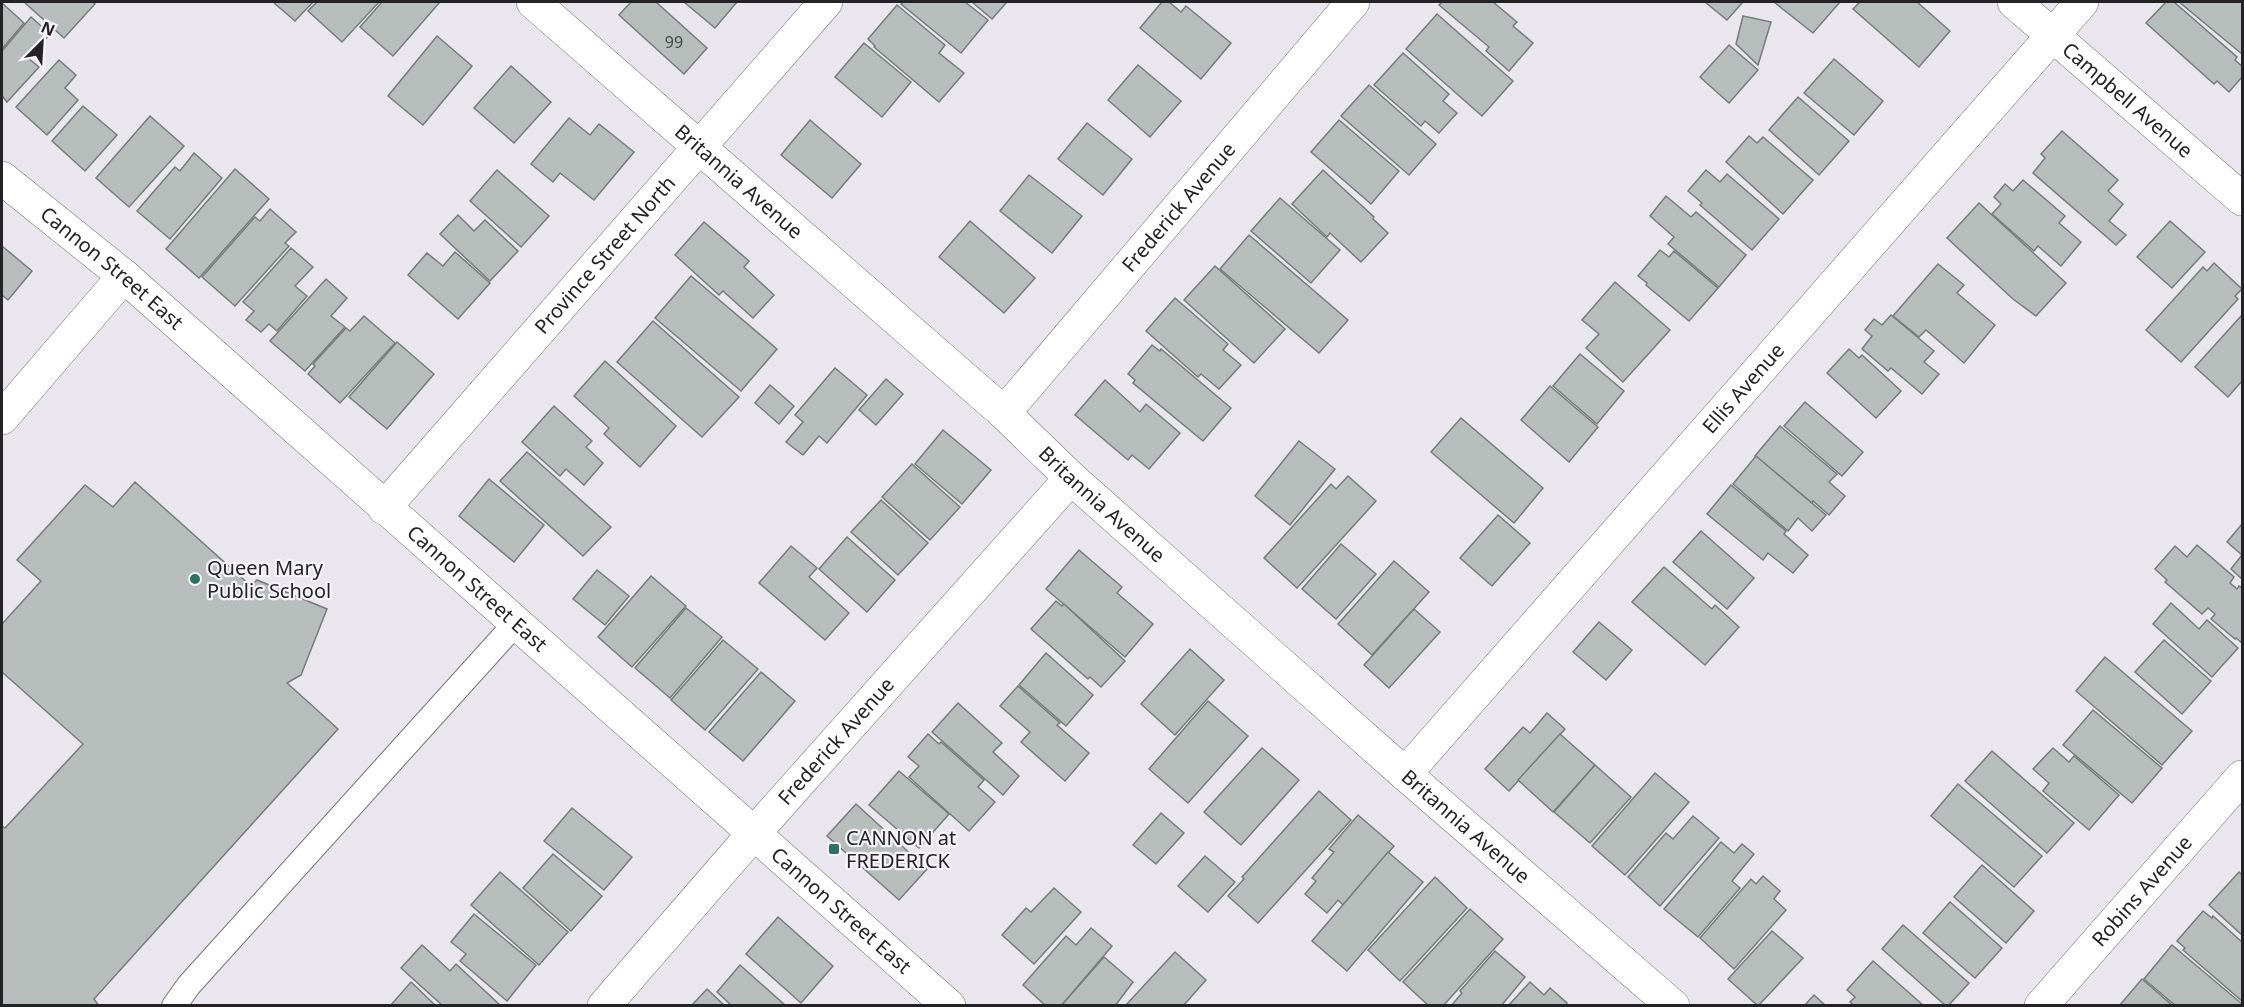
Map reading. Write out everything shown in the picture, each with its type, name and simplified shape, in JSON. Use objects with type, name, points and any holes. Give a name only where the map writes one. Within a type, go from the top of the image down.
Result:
[{"type":"street","name":"Britannia Avenue","points":[[533,2],[1004,413],[1071,478],[1405,774],[1673,1005]]},
{"type":"street","name":"Province Street North","points":[[384,508],[826,2]]},
{"type":"street","name":"Frederick Avenue","points":[[1004,413],[1353,2]]},
{"type":"street","name":"Campbell Avenue","points":[[2014,2],[2242,199]]},
{"type":"street","name":"Ellis Avenue","points":[[1405,774],[2082,2]]},
{"type":"street","name":"Cannon Street East","points":[[2,178],[123,276],[949,1005]]},
{"type":"street","points":[[2,418],[123,276]]},
{"type":"street","name":"Frederick Avenue","points":[[604,1005],[1071,478]]},
{"type":"street","name":"Robins Avenue","points":[[2041,1005],[2242,777]]},
{"type":"lane","points":[[174,1005],[189,985],[516,623]]},
{"type":"building","points":[[24,2],[92,2],[95,4],[64,38]]},
{"type":"building","points":[[273,2],[313,2],[295,21]]},
{"type":"building","points":[[317,2],[379,2],[342,42],[308,11]]},
{"type":"building","points":[[382,2],[440,2],[393,56],[360,27]]},
{"type":"building","points":[[631,2],[656,2],[707,48],[684,74],[619,15]]},
{"type":"building","points":[[684,2],[737,2],[715,28]]},
{"type":"building","points":[[904,2],[965,2],[988,20],[961,53],[901,4]]},
{"type":"building","points":[[972,2],[1007,2],[992,19]]},
{"type":"building","points":[[1162,2],[1169,2],[1181,12],[1186,6],[1231,43],[1201,79],[1140,28]]},
{"type":"building","points":[[1442,2],[1493,2],[1517,22],[1513,26],[1533,43],[1509,71],[1486,51],[1489,47],[1439,5]]},
{"type":"building","points":[[1705,2],[1743,2],[1727,20]]},
{"type":"building","points":[[1774,2],[1840,2],[1813,33]]},
{"type":"building","points":[[1860,2],[1917,2],[1950,31],[1919,67],[1853,9]]},
{"type":"building","points":[[2166,2],[2174,2],[2237,57],[2235,60],[2242,66],[2242,77],[2229,92],[2217,81],[2214,84],[2146,23]]},
{"type":"building","points":[[2179,2],[2242,2],[2242,54]]},
{"type":"building","points":[[2,3],[24,23],[2,49]]},
{"type":"building","points":[[897,5],[945,45],[939,53],[964,73],[939,102],[874,47],[868,39]]},
{"type":"building","points":[[1437,14],[1513,81],[1482,116],[1406,49]]},
{"type":"building","points":[[1743,16],[1771,22],[1758,65],[1736,44]]},
{"type":"building","points":[[31,17],[50,34],[28,58],[39,67],[7,102],[2,96],[2,51]]},
{"type":"building","points":[[437,36],[472,66],[423,125],[388,96]]},
{"type":"building","points":[[864,43],[911,82],[882,117],[835,77]]},
{"type":"building","points":[[1729,45],[1758,70],[1729,103],[1700,77]]},
{"type":"building","points":[[1403,53],[1449,94],[1443,101],[1457,113],[1439,133],[1425,121],[1421,126],[1374,85]]},
{"type":"building","points":[[1834,59],[1883,101],[1854,135],[1804,93]]},
{"type":"building","points":[[59,60],[76,75],[65,88],[78,100],[47,135],[16,107]]},
{"type":"building","points":[[1138,65],[1181,101],[1150,137],[1108,100]]},
{"type":"building","points":[[511,66],[551,102],[514,143],[474,108]]},
{"type":"building","points":[[1369,85],[1436,144],[1409,175],[1341,116]]},
{"type":"building","points":[[1798,97],[1849,141],[1819,175],[1769,130]]},
{"type":"building","points":[[83,106],[117,135],[85,171],[52,141]]},
{"type":"building","points":[[150,116],[184,146],[129,207],[96,178]]},
{"type":"building","points":[[569,118],[590,135],[599,124],[634,152],[594,200],[560,173],[553,182],[531,164]]},
{"type":"building","points":[[810,120],[861,164],[832,198],[781,155]]},
{"type":"building","points":[[1339,120],[1399,171],[1371,204],[1311,152]]},
{"type":"building","points":[[1087,123],[1132,159],[1103,195],[1058,159]]},
{"type":"building","points":[[2062,131],[2118,180],[2108,191],[2123,204],[2109,221],[2126,235],[2116,245],[2033,173],[2045,158],[2041,154]]},
{"type":"building","points":[[1749,136],[1757,143],[1763,137],[1813,180],[1783,214],[1726,162]]},
{"type":"building","points":[[194,153],[222,178],[170,239],[137,211],[175,167],[180,171]]},
{"type":"building","points":[[235,169],[269,199],[199,278],[166,249]]},
{"type":"building","points":[[497,170],[549,216],[521,247],[470,201]]},
{"type":"building","points":[[1323,170],[1388,233],[1361,262],[1330,233],[1327,237],[1292,204]]},
{"type":"building","points":[[1706,170],[1720,182],[1727,174],[1779,219],[1752,250],[1700,205],[1702,203],[1688,191]]},
{"type":"building","points":[[1029,175],[1082,216],[1052,253],[1000,211]]},
{"type":"building","points":[[2023,180],[2065,216],[2059,223],[2081,242],[2061,266],[2038,246],[2034,251],[1992,214],[2001,204],[1994,197],[2005,184],[2013,191]]},
{"type":"building","points":[[1666,196],[1691,217],[1696,212],[1746,255],[1719,287],[1668,244],[1674,237],[1650,216]]},
{"type":"building","points":[[1280,198],[1340,250],[1311,283],[1251,231]]},
{"type":"building","points":[[1979,203],[2066,283],[2036,316],[2013,299],[1947,238]]},
{"type":"building","points":[[270,209],[296,232],[285,243],[289,246],[235,306],[202,277],[255,217],[260,221]]},
{"type":"building","points":[[458,215],[474,231],[485,220],[518,251],[490,281],[440,234]]},
{"type":"building","points":[[970,221],[1035,278],[1004,313],[939,257]]},
{"type":"building","points":[[2170,221],[2205,252],[2172,288],[2137,257]]},
{"type":"building","points":[[704,222],[749,261],[744,267],[774,295],[753,318],[723,291],[719,295],[675,255]]},
{"type":"building","points":[[1249,235],[1348,320],[1319,353],[1220,269]]},
{"type":"building","points":[[2,246],[32,271],[8,300],[2,295]]},
{"type":"building","points":[[291,248],[313,267],[295,286],[307,296],[277,331],[269,324],[261,332],[246,320],[254,311],[243,302]]},
{"type":"building","points":[[1660,250],[1669,257],[1674,251],[1718,288],[1689,321],[1638,276]]},
{"type":"building","points":[[455,252],[490,283],[458,319],[408,275],[427,253],[443,266]]},
{"type":"building","points":[[2214,263],[2242,289],[2235,296],[2238,299],[2181,362],[2146,330],[2203,267],[2207,271]]},
{"type":"building","points":[[1938,264],[1964,285],[1957,293],[1995,325],[1964,363],[1926,330],[1919,337],[1893,316]]},
{"type":"building","points":[[1215,266],[1285,329],[1254,363],[1184,300]]},
{"type":"building","points":[[691,276],[777,349],[741,391],[655,318]]},
{"type":"building","points":[[326,279],[347,298],[331,316],[345,327],[305,371],[270,341]]},
{"type":"building","points":[[1615,282],[1670,330],[1623,382],[1586,348],[1599,334],[1582,320]]},
{"type":"building","points":[[1175,298],[1228,344],[1223,350],[1241,365],[1219,389],[1201,374],[1198,377],[1146,331]]},
{"type":"building","points":[[1891,315],[1934,351],[1924,362],[1939,374],[1922,394],[1891,368],[1888,371],[1862,349],[1872,336],[1865,330],[1874,319],[1882,325]]},
{"type":"building","points":[[2242,315],[2242,381],[2228,397],[2195,367]]},
{"type":"building","points":[[364,316],[395,343],[340,403],[308,374],[315,366],[313,364],[346,328],[350,331]]},
{"type":"building","points":[[653,321],[739,397],[702,437],[617,362]]},
{"type":"building","points":[[397,342],[434,374],[387,429],[349,397]]},
{"type":"building","points":[[1152,345],[1160,351],[1161,349],[1231,408],[1203,441],[1133,383],[1135,380],[1128,374]]},
{"type":"building","points":[[1849,349],[1859,358],[1862,355],[1901,391],[1876,418],[1827,373]]},
{"type":"building","points":[[1580,354],[1624,391],[1597,424],[1553,386]]},
{"type":"building","points":[[605,361],[676,426],[640,467],[604,434],[609,428],[574,396]]},
{"type":"building","points":[[835,368],[867,395],[827,443],[819,436],[803,455],[786,442],[803,422],[795,415]]},
{"type":"building","points":[[886,379],[903,394],[876,425],[859,410]]},
{"type":"building","points":[[1105,380],[1140,412],[1146,404],[1180,433],[1149,469],[1132,455],[1128,460],[1075,415]]},
{"type":"building","points":[[770,385],[794,406],[779,424],[755,403]]},
{"type":"building","points":[[1550,386],[1598,427],[1569,462],[1521,420]]},
{"type":"building","points":[[1805,402],[1863,452],[1842,476],[1784,426]]},
{"type":"building","points":[[554,406],[592,441],[586,447],[603,463],[584,485],[566,469],[560,476],[522,442]]},
{"type":"building","points":[[1461,418],[1543,488],[1514,523],[1431,452]]},
{"type":"building","points":[[1780,426],[1837,474],[1829,482],[1845,496],[1829,515],[1755,456]]},
{"type":"building","points":[[943,430],[991,470],[962,504],[915,464]]},
{"type":"building","points":[[1299,441],[1335,469],[1290,525],[1255,496]]},
{"type":"building","points":[[527,452],[611,527],[583,556],[500,481]]},
{"type":"building","points":[[1756,456],[1826,515],[1812,531],[1798,518],[1788,531],[1733,484]]},
{"type":"building","points":[[912,464],[960,507],[930,540],[882,497]]},
{"type":"building","points":[[1348,476],[1376,501],[1297,588],[1264,558],[1331,484],[1336,489]]},
{"type":"building","points":[[489,479],[544,525],[514,562],[459,516]]},
{"type":"building","points":[[135,482],[251,586],[257,580],[327,609],[301,675],[287,683],[338,729],[94,999],[99,1006],[2,1006],[2,826],[5,828],[83,744],[2,672],[2,624],[41,581],[17,560],[85,485],[113,507]]},
{"type":"building","points":[[1731,485],[1786,531],[1784,534],[1808,555],[1793,573],[1768,553],[1763,560],[1707,514]]},
{"type":"building","points":[[881,500],[928,543],[898,575],[851,532]]},
{"type":"building","points":[[1498,515],[1530,543],[1492,586],[1460,558]]},
{"type":"building","points":[[2242,524],[2242,555],[2227,542]]},
{"type":"building","points":[[1701,531],[1754,578],[1727,609],[1673,562]]},
{"type":"building","points":[[847,537],[895,580],[867,612],[819,569]]},
{"type":"building","points":[[1341,544],[1376,574],[1336,619],[1302,589]]},
{"type":"building","points":[[2197,545],[2234,577],[2230,583],[2237,589],[2239,586],[2242,588],[2242,643],[2211,619],[2215,614],[2208,608],[2202,614],[2165,582],[2167,580],[2155,569],[2175,546],[2187,557]]},
{"type":"building","points":[[791,546],[817,568],[809,577],[849,613],[825,640],[759,583]]},
{"type":"building","points":[[1079,550],[1122,587],[1117,593],[1153,624],[1125,657],[1046,589]]},
{"type":"building","points":[[2242,555],[2242,579],[2231,569]]},
{"type":"building","points":[[1394,561],[1429,592],[1372,655],[1338,624]]},
{"type":"building","points":[[1664,567],[1712,609],[1715,605],[1739,627],[1705,665],[1632,602]]},
{"type":"building","points":[[597,570],[629,596],[605,625],[573,599]]},
{"type":"building","points":[[651,576],[686,606],[632,667],[598,637]]},
{"type":"building","points":[[1056,601],[1062,606],[1064,604],[1125,661],[1101,687],[1090,677],[1088,679],[1031,629]]},
{"type":"building","points":[[2171,603],[2199,629],[2207,620],[2238,648],[2212,677],[2153,624]]},
{"type":"building","points":[[686,608],[722,637],[670,698],[635,668]]},
{"type":"building","points":[[1414,609],[1440,632],[1389,688],[1364,665]]},
{"type":"building","points":[[1599,622],[1632,650],[1606,680],[1573,652]]},
{"type":"building","points":[[723,640],[758,669],[705,730],[671,700]]},
{"type":"building","points":[[2164,640],[2211,681],[2182,714],[2135,672]]},
{"type":"building","points":[[1190,649],[1224,680],[1175,735],[1141,704]]},
{"type":"building","points":[[1046,653],[1093,695],[1066,726],[1019,685]]},
{"type":"building","points":[[2105,657],[2192,731],[2162,765],[2076,691]]},
{"type":"building","points":[[761,672],[795,701],[743,761],[709,732]]},
{"type":"building","points":[[1018,686],[1060,723],[1057,725],[1089,753],[1065,781],[1021,742],[1030,732],[1000,706]]},
{"type":"building","points":[[1208,701],[1248,736],[1188,803],[1149,769]]},
{"type":"building","points":[[958,703],[1002,743],[993,752],[1019,776],[1003,795],[932,732]]},
{"type":"building","points":[[2093,710],[2162,768],[2132,803],[2063,745]]},
{"type":"building","points":[[1547,713],[1565,729],[1509,791],[1485,769],[1523,727],[1530,733]]},
{"type":"building","points":[[928,734],[939,744],[941,742],[984,780],[978,787],[995,802],[969,831],[909,777],[919,766],[908,757]]},
{"type":"building","points":[[1560,734],[1595,765],[1553,812],[1518,780]]},
{"type":"building","points":[[1262,748],[1299,780],[1241,845],[1204,812]]},
{"type":"building","points":[[2053,748],[2069,762],[2074,756],[2119,795],[2089,830],[2043,791],[2049,783],[2033,769]]},
{"type":"building","points":[[1992,751],[2074,823],[2047,853],[1965,781]]},
{"type":"building","points":[[1595,765],[1631,797],[1590,843],[1554,812]]},
{"type":"building","points":[[899,771],[949,814],[919,848],[869,805]]},
{"type":"building","points":[[1655,773],[1689,802],[1625,875],[1592,846]]},
{"type":"building","points":[[1958,784],[2042,856],[2014,887],[1931,816]]},
{"type":"building","points":[[1319,791],[1351,820],[1258,923],[1228,896],[1244,879],[1242,877]]},
{"type":"building","points":[[856,804],[927,869],[899,900],[827,836]]},
{"type":"building","points":[[572,808],[632,857],[604,890],[544,841]]},
{"type":"building","points":[[1161,813],[1184,833],[1156,864],[1133,845]]},
{"type":"building","points":[[1358,815],[1394,846],[1343,905],[1338,900],[1327,913],[1305,894],[1316,881],[1312,878],[1334,852],[1329,849]]},
{"type":"building","points":[[1693,816],[1719,838],[1660,906],[1628,877],[1666,833],[1673,839]]},
{"type":"building","points":[[1721,842],[1734,853],[1742,844],[1754,854],[1732,881],[1740,888],[1698,937],[1664,909]]},
{"type":"building","points":[[1388,852],[1423,882],[1347,971],[1312,941]]},
{"type":"building","points":[[553,854],[602,896],[571,931],[523,888]]},
{"type":"building","points":[[1205,856],[1235,882],[1208,912],[1178,886]]},
{"type":"building","points":[[1982,865],[2034,911],[2006,943],[1954,897]]},
{"type":"building","points":[[500,872],[568,932],[539,965],[471,905]]},
{"type":"building","points":[[2239,872],[2242,875],[2242,935],[2209,905]]},
{"type":"building","points":[[1763,876],[1780,891],[1774,899],[1786,910],[1734,969],[1700,938],[1751,879],[1756,884]]},
{"type":"building","points":[[1435,877],[1467,908],[1400,981],[1368,950]]},
{"type":"building","points":[[1054,888],[1081,912],[1034,964],[1002,935],[1026,908],[1031,912]]},
{"type":"building","points":[[1950,902],[2002,948],[1975,978],[1923,933]]},
{"type":"building","points":[[1470,909],[1503,939],[1443,1006],[1429,1006],[1403,982]]},
{"type":"building","points":[[2203,911],[2212,918],[2213,916],[2242,942],[2242,1001],[2183,950],[2185,948],[2177,941]]},
{"type":"building","points":[[474,914],[536,965],[507,1001],[460,961],[466,954],[451,942]]},
{"type":"building","points":[[778,917],[833,966],[801,1003],[746,954]]},
{"type":"building","points":[[1903,925],[1969,983],[1948,1006],[1882,949]]},
{"type":"building","points":[[1091,928],[1112,946],[1061,1006],[1046,1006],[1023,985],[1066,936],[1076,945]]},
{"type":"building","points":[[1772,931],[1803,958],[1758,1006],[1728,979]]},
{"type":"building","points":[[422,945],[450,971],[456,964],[501,1006],[443,1006],[401,968]]},
{"type":"building","points":[[2172,945],[2242,1006],[2176,1006],[2144,979]]},
{"type":"building","points":[[1495,951],[1525,977],[1501,1006],[1451,1006],[1462,993],[1460,991]]},
{"type":"building","points":[[1175,952],[1206,980],[1183,1006],[1125,1006]]},
{"type":"building","points":[[1104,957],[1133,982],[1115,1006],[1061,1006]]},
{"type":"building","points":[[1873,961],[1924,1006],[1855,1006],[1850,1002],[1855,997],[1847,990]]},
{"type":"building","points":[[740,965],[786,1006],[732,1006],[717,992]]},
{"type":"building","points":[[2142,979],[2150,986],[2173,1006],[2119,1006]]},
{"type":"building","points":[[411,982],[436,1006],[390,1006]]},
{"type":"building","points":[[1530,982],[1544,995],[1550,988],[1567,1003],[1565,1006],[1508,1006]]},
{"type":"building","points":[[707,989],[725,1006],[691,1006]]},
{"type":"building","points":[[1814,995],[1826,1006],[1804,1006]]},
{"type":"place","name":"Queen Mary Public School","points":[[195,579]]},
{"type":"place","name":"CANNON at FREDERICK","points":[[834,849]]}]
